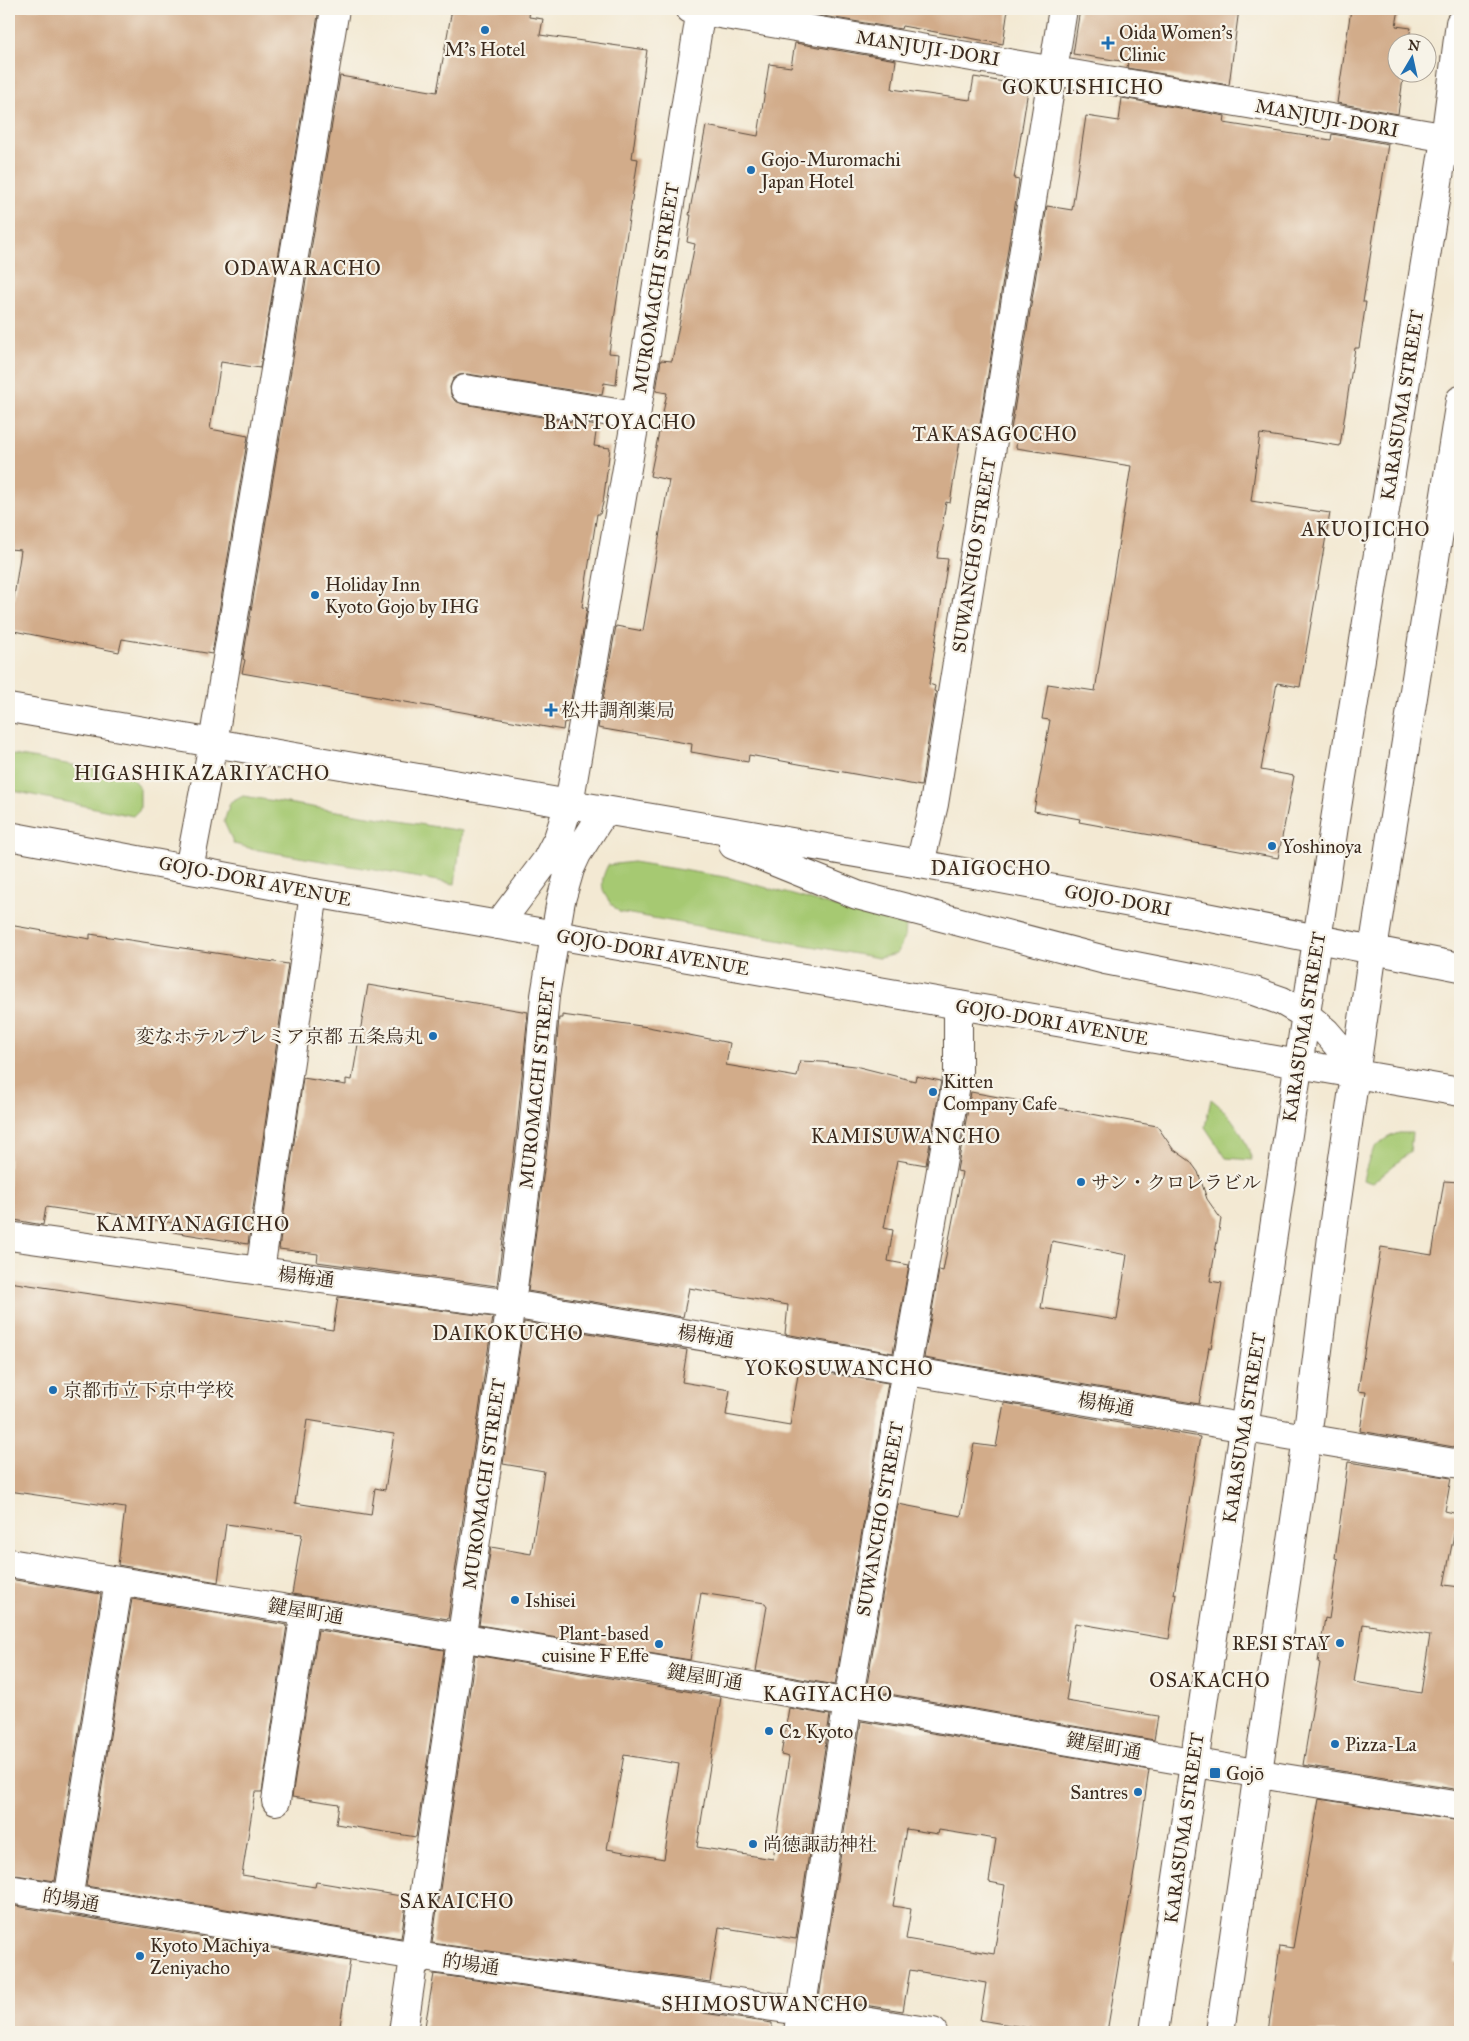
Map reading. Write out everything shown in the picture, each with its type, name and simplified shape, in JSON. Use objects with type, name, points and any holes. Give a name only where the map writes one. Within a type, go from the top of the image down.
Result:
[{"type":"main road","points":[[189,869],[213,743],[335,9]]},
{"type":"main road","name":"MANJUJI-DORI","points":[[697,9],[1453,139]]},
{"type":"main road","name":"MUROMACHI STREET","points":[[569,804],[636,416],[697,9]]},
{"type":"main road","name":"SUWANCHO STREET","points":[[920,864],[934,804],[1063,9]]},
{"type":"main road","name":"KARASUMA STREET","points":[[1154,2032],[1334,826],[1453,139],[1460,23]]},
{"type":"main road","points":[[465,389],[636,416]]},
{"type":"main road","points":[[1220,2032],[1307,1438],[1334,1221],[1373,950],[1460,400]]},
{"type":"main road","points":[[9,708],[685,825],[857,895],[1105,960],[1254,991],[1282,1001],[1306,1016],[1326,1032],[1346,1055],[1355,1075]]},
{"type":"main road","points":[[498,925],[546,860],[558,838],[569,804]]},
{"type":"main road","points":[[555,935],[561,900],[570,869],[577,854],[605,810]]},
{"type":"main road","name":"GOJO-DORI","points":[[685,825],[920,864],[1201,916],[1460,967]]},
{"type":"main road","name":"GOJO-DORI AVENUE","points":[[9,836],[314,893],[1298,1065]]},
{"type":"main road","points":[[260,1272],[314,893]]},
{"type":"main road","name":"MUROMACHI STREET","points":[[403,2032],[416,1956],[511,1304],[533,1131],[546,996],[555,935]]},
{"type":"main road","name":"SUWANCHO STREET","points":[[799,2021],[848,1701],[958,1073],[958,1005]]},
{"type":"main road","points":[[1298,1065],[1460,1092]]},
{"type":"main road","name":"楊梅通","points":[[9,1236],[260,1272],[511,1304],[1460,1464]]},
{"type":"main road","name":"鍵屋町通","points":[[9,1563],[848,1701],[1193,1762],[1460,1806]]},
{"type":"main road","points":[[68,1900],[119,1581]]},
{"type":"main road","points":[[276,1801],[305,1611]]},
{"type":"main road","name":"的場通","points":[[9,1889],[799,2021],[934,2032]]},
{"type":"green space","points":[[9,754],[129,775],[140,788],[140,809],[133,816],[9,790]]},
{"type":"green space","points":[[243,796],[462,831],[455,884],[253,849],[234,844],[224,822],[230,803]]},
{"type":"green space","points":[[633,862],[731,878],[906,926],[905,937],[897,954],[879,958],[619,912],[609,901],[603,890],[603,879],[608,865]]},
{"type":"green space","points":[[1211,1099],[1226,1112],[1237,1126],[1252,1160],[1226,1158],[1205,1127]]},
{"type":"green space","points":[[1399,1133],[1412,1133],[1410,1152],[1372,1183],[1363,1180],[1374,1150],[1383,1140]]},
{"type":"building","points":[[9,9],[319,9],[260,368],[221,362],[210,429],[248,436],[212,654],[122,639],[119,652],[9,630],[21,550],[9,549]]},
{"type":"building","points":[[452,9],[530,9],[529,17],[543,19],[540,35],[647,50],[632,158],[638,159],[609,353],[619,354],[616,385],[604,383],[602,395],[467,374],[459,375],[453,379],[450,387],[451,395],[455,401],[463,404],[597,426],[594,446],[610,448],[603,503],[600,514],[597,514],[582,607],[587,608],[567,722],[564,722],[563,730],[242,673],[340,76],[437,92]]},
{"type":"building","points":[[800,9],[1008,9],[1003,44],[902,26],[901,29],[799,12]]},
{"type":"building","points":[[1080,9],[1239,9],[1229,85],[1127,68],[1128,62],[1073,54]]},
{"type":"building","points":[[1351,9],[1399,9],[1396,26],[1411,28],[1410,32],[1386,32],[1386,82],[1403,82],[1398,114],[1337,103]]},
{"type":"building","points":[[795,43],[896,60],[892,89],[970,100],[974,77],[1004,82],[1004,86],[1028,90],[1014,179],[1019,180],[979,431],[962,428],[950,503],[946,502],[937,558],[948,559],[929,684],[935,686],[934,691],[936,692],[921,786],[749,755],[748,762],[691,752],[692,744],[598,728],[616,626],[643,631],[669,480],[650,476],[667,393],[656,391],[661,360],[672,361],[695,244],[687,242],[691,215],[689,215],[706,126],[758,136],[769,64],[791,67]]},
{"type":"building","points":[[1122,98],[1225,116],[1224,123],[1331,140],[1332,134],[1388,144],[1363,302],[1366,302],[1359,348],[1355,348],[1340,446],[1260,434],[1251,501],[1330,513],[1300,687],[1277,683],[1261,770],[1294,776],[1278,858],[1079,822],[1080,819],[1034,811],[1050,720],[1042,719],[1048,684],[1095,691],[1131,466],[1016,448],[1017,437],[1010,436],[1047,206],[1072,210],[1086,116],[1119,121]]},
{"type":"building","points":[[9,925],[90,939],[90,934],[288,964],[248,1244],[173,1232],[174,1223],[108,1213],[107,1216],[46,1207],[43,1225],[9,1219]]},
{"type":"building","points":[[368,985],[528,1012],[517,1129],[497,1286],[317,1262],[318,1254],[279,1249],[303,1078],[346,1085],[346,1079],[352,1080]]},
{"type":"building","points":[[562,1015],[648,1027],[730,1043],[726,1065],[797,1077],[800,1061],[822,1062],[855,1066],[915,1081],[916,1076],[941,1081],[926,1165],[897,1160],[884,1228],[893,1230],[888,1261],[909,1265],[893,1353],[785,1334],[788,1305],[689,1288],[683,1317],[528,1291],[549,1132],[559,1018],[562,1018]]},
{"type":"building","points":[[971,1092],[1157,1126],[1173,1149],[1190,1161],[1198,1172],[1207,1199],[1221,1219],[1210,1281],[1222,1283],[1199,1404],[924,1358],[939,1270],[943,1271],[962,1172],[957,1171]],"holes":[[[1052,1241],[1127,1255],[1117,1320],[1041,1308]]]},
{"type":"building","points":[[1444,1181],[1460,1182],[1460,1448],[1360,1431],[1366,1392],[1358,1391],[1381,1247],[1432,1255]]},
{"type":"building","points":[[9,1282],[333,1330],[338,1297],[493,1317],[448,1619],[292,1594],[302,1534],[226,1524],[218,1582],[118,1565],[125,1508],[9,1491]],"holes":[[[307,1420],[394,1434],[385,1490],[375,1488],[371,1515],[295,1503]]]},
{"type":"building","points":[[524,1322],[687,1350],[682,1382],[730,1390],[726,1415],[790,1426],[799,1368],[888,1383],[835,1685],[756,1671],[767,1606],[765,1603],[701,1593],[690,1660],[479,1625],[491,1547],[531,1554],[544,1471],[503,1464]]},
{"type":"building","points":[[1004,1403],[1200,1437],[1174,1594],[1176,1594],[1169,1639],[1075,1623],[1066,1681],[1069,1682],[1066,1701],[1158,1716],[1154,1740],[866,1690],[898,1504],[961,1516],[974,1444],[996,1447]]},
{"type":"building","points":[[1348,1462],[1451,1478],[1445,1511],[1458,1514],[1444,1585],[1460,1587],[1460,1790],[1303,1765],[1320,1663],[1318,1662],[1325,1618],[1329,1619],[1338,1559],[1335,1558]],"holes":[[[1363,1624],[1430,1635],[1421,1693],[1354,1682]]]},
{"type":"building","points":[[9,1579],[101,1594],[55,1881],[9,1874]]},
{"type":"building","points":[[132,1599],[287,1625],[262,1792],[255,1792],[242,1875],[315,1887],[316,1882],[407,1897],[401,1938],[86,1886]]},
{"type":"building","points":[[318,1630],[444,1650],[416,1837],[336,1824],[339,1804],[292,1797]]},
{"type":"building","points":[[475,1655],[721,1697],[697,1847],[773,1859],[789,1757],[781,1755],[789,1708],[830,1715],[796,1939],[719,1927],[710,1982],[432,1943]],"holes":[[[624,1755],[679,1764],[664,1859],[607,1849]]]},
{"type":"building","points":[[861,1721],[1149,1770],[1107,2032],[1053,2032],[980,2020],[986,1983],[910,1970],[903,2011],[819,1998]],"holes":[[[906,1829],[938,1834],[939,1830],[996,1839],[989,1882],[1005,1885],[994,1954],[906,1939],[911,1909],[893,1906]]]},
{"type":"building","points":[[1319,1799],[1460,1821],[1460,1931],[1455,1963],[1460,1964],[1460,2032],[1268,2032],[1280,1946],[1293,1948]]},
{"type":"building","points":[[9,1905],[350,1961],[339,2032],[9,2032]]},
{"type":"building","points":[[434,1974],[772,2023],[772,2032],[424,2032]]},
{"type":"place","name":"M's Hotel","points":[[485,30]]},
{"type":"place","name":"Oida Women's Clinic","points":[[1108,43]]},
{"type":"place","name":"Gojo-Muromachi Japan Hotel","points":[[751,170]]},
{"type":"place","name":"Holiday Inn Kyoto Gojo by IHG","points":[[315,595]]},
{"type":"place","name":"松井調剤薬局","points":[[551,710]]},
{"type":"place","name":"Yoshinoya","points":[[1272,846]]},
{"type":"place","name":"変なホテルプレミア京都 五条烏丸","points":[[433,1036]]},
{"type":"place","name":"Kitten Company Cafe","points":[[933,1092]]},
{"type":"place","name":"サン・クロレラビル","points":[[1081,1182]]},
{"type":"place","name":"京都市立下京中学校","points":[[53,1390]]},
{"type":"place","name":"Ishisei","points":[[515,1600]]},
{"type":"place","name":"RESI STAY","points":[[1340,1643]]},
{"type":"place","name":"Plant-based cuisine F Effe","points":[[659,1644]]},
{"type":"place","name":"C2 Kyoto","points":[[769,1731]]},
{"type":"place","name":"Pizza-La","points":[[1335,1744]]},
{"type":"place","name":"Gojō","points":[[1215,1773]]},
{"type":"place","name":"Santres","points":[[1138,1792]]},
{"type":"place","name":"尚徳諏訪神社","points":[[753,1844]]},
{"type":"place","name":"Kyoto Machiya Zeniyacho","points":[[140,1956]]},
{"type":"district","name":"GOKUISHICHO","points":[[1083,87]]},
{"type":"district","name":"ODAWARACHO","points":[[303,268]]},
{"type":"district","name":"BANTOYACHO","points":[[620,422]]},
{"type":"district","name":"TAKASAGOCHO","points":[[995,434]]},
{"type":"district","name":"AKUOJICHO","points":[[1366,529]]},
{"type":"district","name":"HIGASHIKAZARIYACHO","points":[[202,773]]},
{"type":"district","name":"DAIGOCHO","points":[[991,868]]},
{"type":"district","name":"KAMISUWANCHO","points":[[906,1136]]},
{"type":"district","name":"KAMIYANAGICHO","points":[[193,1224]]},
{"type":"district","name":"DAIKOKUCHO","points":[[508,1333]]},
{"type":"district","name":"YOKOSUWANCHO","points":[[839,1368]]},
{"type":"district","name":"OSAKACHO","points":[[1210,1680]]},
{"type":"district","name":"KAGIYACHO","points":[[828,1694]]},
{"type":"district","name":"SAKAICHO","points":[[457,1901]]},
{"type":"district","name":"SHIMOSUWANCHO","points":[[765,2004]]}]
